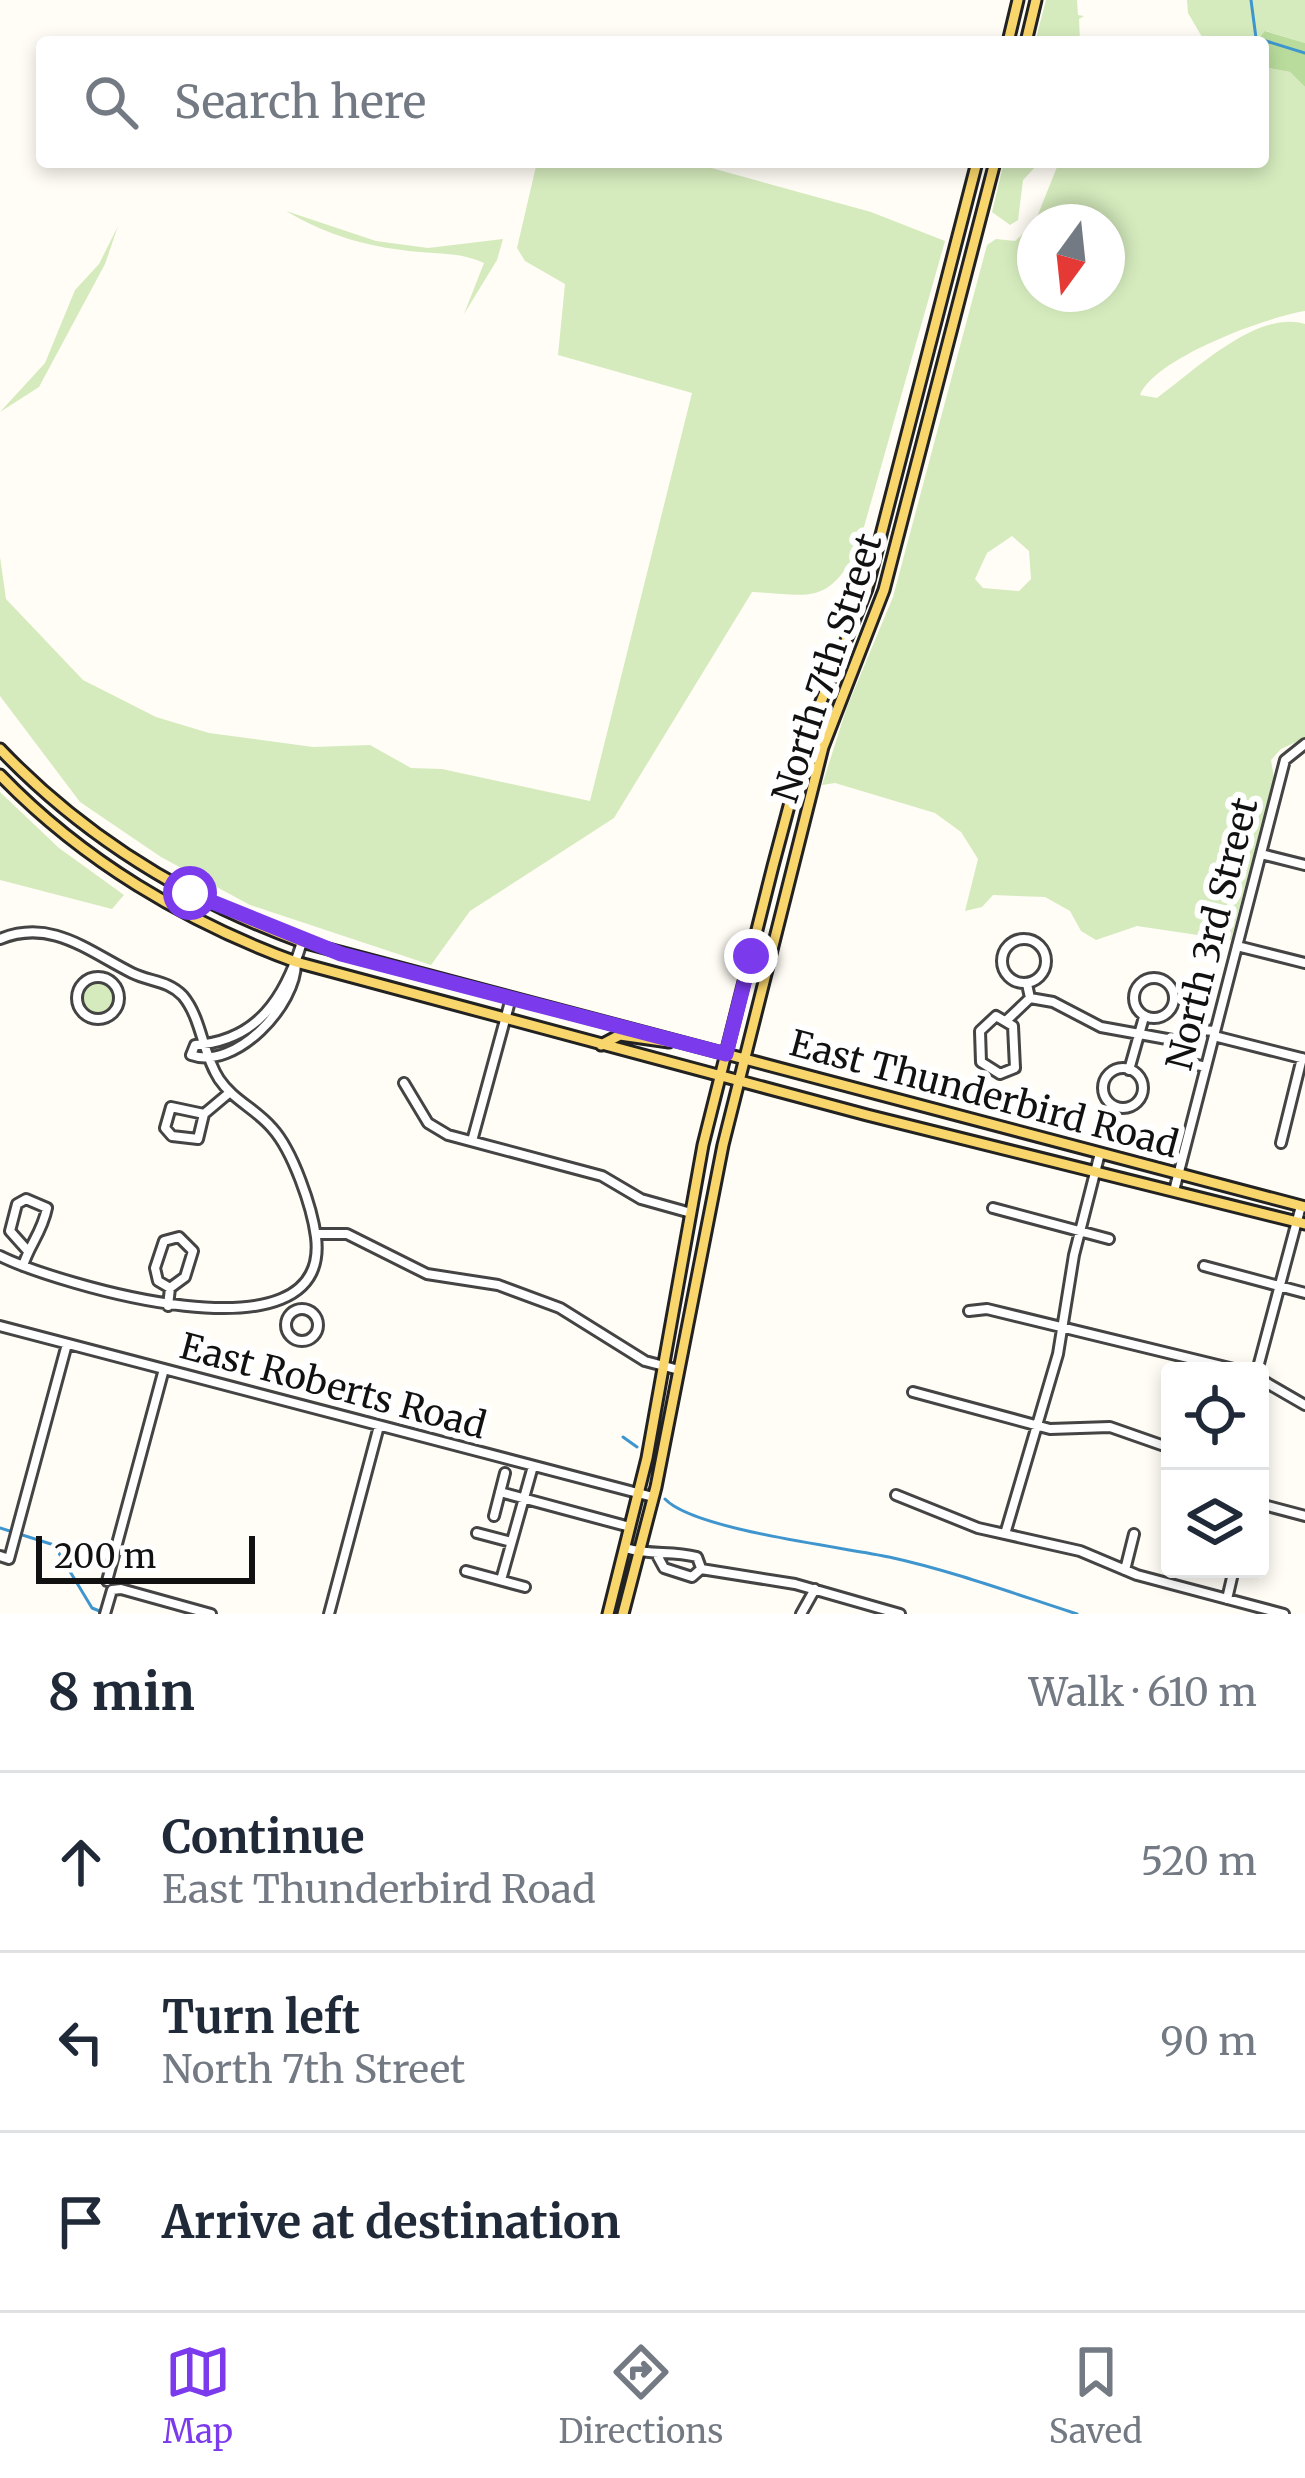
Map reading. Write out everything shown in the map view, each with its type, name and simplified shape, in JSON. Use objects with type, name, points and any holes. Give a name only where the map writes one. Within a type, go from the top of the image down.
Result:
[{"type":"main road","points":[[1009,36],[1018,0]]},
{"type":"main road","points":[[1027,36],[1036,0]]},
{"type":"main road","name":"North 7th Street","points":[[608,1614],[638,1493],[726,1054],[808,734],[867,589],[975,168]]},
{"type":"main road","name":"North 7th Street","points":[[623,1614],[653,1497],[745,1059],[823,747],[884,590],[993,168]]},
{"type":"main road","name":"East Thunderbird Road","points":[[0,749],[83,825],[138,863],[210,903],[302,942],[1303,1206]]},
{"type":"main road","name":"East Thunderbird Road","points":[[0,775],[93,856],[147,891],[223,933],[296,962],[588,1042],[1301,1223]]},
{"type":"main road","points":[[588,1042],[609,1024]]},
{"type":"main road","points":[[601,1045],[620,1035],[657,1043],[676,1040]]},
{"type":"street","name":"North 3rd Street","points":[[1174,1191],[1285,760],[1305,744]]},
{"type":"street","points":[[1261,854],[1305,866]]},
{"type":"street","points":[[0,939],[43,929],[174,986],[190,1004],[208,1057],[229,1092],[272,1127],[283,1144],[316,1234],[313,1268],[290,1292],[232,1306],[137,1302],[0,1256]]},
{"type":"street","points":[[1017,938],[1039,944],[1044,955],[1042,976],[1027,984],[1012,978],[1005,968],[1007,946],[1017,938]]},
{"type":"street","points":[[259,1026],[236,1038],[193,1047],[191,1055],[208,1057],[259,1026],[290,994],[302,942]]},
{"type":"street","points":[[1237,946],[1305,964]]},
{"type":"street","points":[[110,976],[118,964]]},
{"type":"street","points":[[110,976],[117,986],[110,1016],[99,1022],[83,1017],[78,1008],[86,978],[110,976]]},
{"type":"street","points":[[1145,979],[1166,981],[1175,989],[1171,1008],[1144,1017],[1134,1007],[1138,986],[1145,979]]},
{"type":"street","points":[[1027,984],[1030,998]]},
{"type":"street","points":[[472,1141],[511,998]]},
{"type":"street","points":[[1030,998],[1053,1002],[1089,1024],[1178,1040]]},
{"type":"street","points":[[1008,1019],[1017,1062],[1010,1072],[1000,1074],[980,1062],[979,1040],[987,1021],[1008,1019],[1030,998]]},
{"type":"street","points":[[1129,1070],[1144,1017]]},
{"type":"street","points":[[1178,1040],[1195,1026],[1304,1059],[1281,1143]]},
{"type":"street","points":[[1178,1040],[1184,1062],[1206,1067]]},
{"type":"street","points":[[1129,1070],[1143,1077],[1144,1094],[1130,1106],[1113,1106],[1103,1096],[1105,1076],[1129,1070]]},
{"type":"street","points":[[404,1083],[428,1124],[472,1141],[602,1176],[641,1199],[691,1213]]},
{"type":"street","points":[[204,1114],[171,1108],[165,1128],[172,1136],[194,1141],[202,1135],[204,1114],[229,1092]]},
{"type":"street","points":[[1005,1534],[1064,1328],[1079,1231],[1100,1153]]},
{"type":"street","points":[[23,1266],[27,1250],[40,1240],[47,1208],[26,1199],[17,1204],[10,1231],[27,1250]]},
{"type":"street","points":[[1262,1362],[1303,1206]]},
{"type":"street","points":[[993,1208],[1109,1239]]},
{"type":"street","points":[[316,1234],[347,1234],[427,1274],[498,1285],[560,1308],[662,1366],[679,1370]]},
{"type":"street","points":[[168,1306],[170,1288],[185,1277],[193,1251],[179,1237],[164,1241],[155,1268],[158,1282],[170,1288]]},
{"type":"street","points":[[1204,1266],[1305,1293]]},
{"type":"street","points":[[290,1292],[298,1307],[289,1336],[302,1345],[310,1339],[315,1320],[310,1307],[298,1307]]},
{"type":"street","points":[[969,1311],[987,1309],[1205,1362]]},
{"type":"street","name":"East Roberts Road","points":[[0,1326],[653,1497]]},
{"type":"street","points":[[4,1558],[67,1344]]},
{"type":"street","points":[[105,1614],[164,1370]]},
{"type":"street","points":[[1269,1382],[1305,1405]]},
{"type":"street","points":[[913,1392],[1063,1430],[1110,1427],[1161,1445]]},
{"type":"street","points":[[329,1614],[379,1426]]},
{"type":"street","points":[[501,1580],[533,1466]]},
{"type":"street","points":[[494,1516],[505,1473]]},
{"type":"street","points":[[500,1492],[630,1527]]},
{"type":"street","points":[[896,1495],[1005,1534],[1080,1551],[1125,1570],[1284,1614]]},
{"type":"street","points":[[1269,1506],[1305,1516]]},
{"type":"street","points":[[477,1533],[511,1542]]},
{"type":"street","points":[[1125,1570],[1134,1534]]},
{"type":"street","points":[[625,1548],[658,1557],[668,1571],[692,1576],[700,1569]]},
{"type":"street","points":[[658,1557],[668,1550],[698,1557],[700,1569]]},
{"type":"street","points":[[700,1569],[815,1589],[900,1614]]},
{"type":"street","points":[[466,1571],[525,1586]]},
{"type":"street","points":[[1227,1599],[1232,1578]]},
{"type":"street","points":[[109,1586],[211,1614]]},
{"type":"street","points":[[801,1614],[815,1589]]},
{"type":"green space","points":[[1046,0],[1077,0],[1078,15],[1084,16],[1079,19],[1080,36],[1037,36]]},
{"type":"green space","points":[[1187,0],[1305,0],[1305,43],[1266,31],[1261,36],[1201,36],[1188,13]]},
{"type":"green space","points":[[1265,31],[1305,43],[1305,87],[1290,72],[1269,68],[1269,36],[1261,36]]},
{"type":"green space","points":[[1269,68],[1290,72],[1305,87],[1305,311],[1240,330],[1189,354],[1150,381],[1140,395],[1157,398],[1247,334],[1286,322],[1305,324],[1305,738],[1281,749],[1271,760],[1274,778],[1231,940],[1137,926],[1096,940],[1081,931],[1070,911],[1045,897],[993,895],[982,907],[965,911],[978,859],[961,832],[935,813],[835,783],[822,785],[847,707],[893,597],[987,245],[996,239],[1015,241],[1017,312],[1125,312],[1125,204],[1042,204],[1057,168],[1269,168]],"holes":[[[1012,536],[1029,551],[1031,579],[1019,591],[983,588],[975,579],[987,553]]]},
{"type":"green space","points":[[536,168],[712,168],[871,212],[945,241],[858,548],[847,567],[816,593],[752,592],[614,818],[470,911],[431,965],[250,905],[161,857],[80,802],[0,696],[0,557],[6,599],[83,680],[156,717],[209,733],[313,747],[370,745],[411,768],[442,769],[590,801],[692,393],[558,355],[565,284],[525,261],[517,248]]},
{"type":"green space","points":[[1003,168],[1034,168],[1023,180],[1017,221],[1010,225],[992,212]]},
{"type":"green space","points":[[286,211],[376,241],[428,248],[503,239],[497,260],[464,314],[484,263],[367,244]]},
{"type":"green space","points":[[118,226],[105,264],[39,387],[0,412],[45,363],[75,290],[99,264]]},
{"type":"green space","points":[[0,792],[59,848],[124,895],[112,909],[0,880]]},
{"type":"green space","points":[[98,977],[113,983],[119,998],[113,1013],[98,1019],[83,1013],[77,998],[83,983]]},
{"type":"waterway","points":[[1251,0],[1256,36]]},
{"type":"waterway","points":[[1269,42],[1305,53]]},
{"type":"waterway","points":[[623,1437],[637,1447]]},
{"type":"waterway","points":[[665,1499],[706,1520],[913,1563],[1077,1614]]},
{"type":"waterway","points":[[0,1528],[54,1545],[92,1608],[102,1612]]},
{"type":"route","points":[[190,893],[267,928],[341,954],[726,1054],[751,956]]}]
